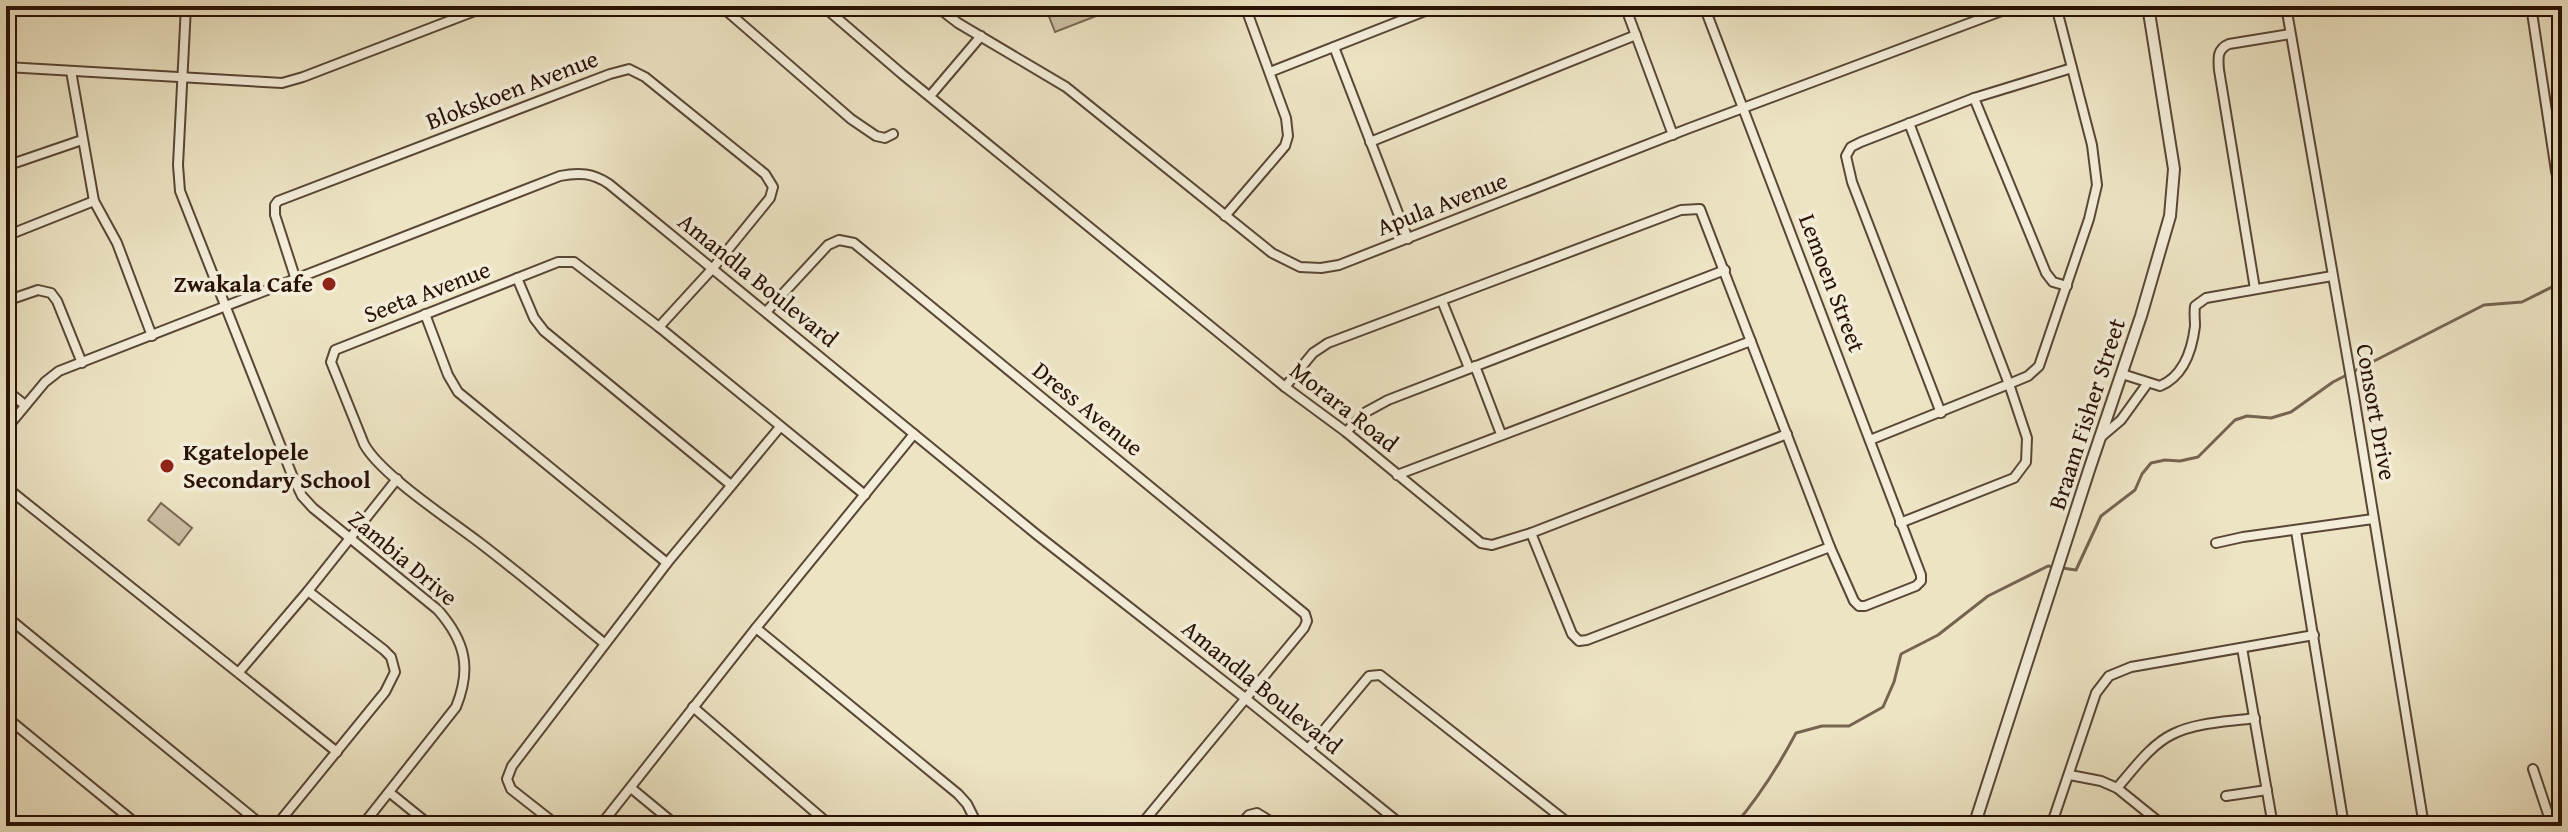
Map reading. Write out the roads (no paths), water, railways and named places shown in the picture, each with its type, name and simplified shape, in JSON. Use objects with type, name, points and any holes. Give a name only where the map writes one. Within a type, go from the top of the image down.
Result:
[{"type":"street","name":"Zambia Drive","points":[[186,6],[179,185],[182,199],[297,488],[313,508],[438,610],[453,627],[463,650],[463,691],[456,707],[362,826]]},
{"type":"street","points":[[6,67],[276,83],[290,81],[488,6]]},
{"type":"street","points":[[721,6],[851,119],[876,136],[885,138],[893,134]]},
{"type":"street","name":"Morara Road","points":[[823,6],[1285,387],[1346,432],[1481,543],[1496,544],[1531,533],[1787,434]]},
{"type":"street","name":"Apula Avenue","points":[[936,6],[1066,87],[1279,257],[1306,268],[1339,265],[2015,6]]},
{"type":"street","points":[[1225,216],[1279,154],[1288,136],[1286,118],[1245,6]]},
{"type":"street","points":[[1270,72],[1438,6]]},
{"type":"street","points":[[1625,6],[1673,135]]},
{"type":"street","points":[[1705,9],[1719,6]]},
{"type":"street","points":[[1870,440],[2028,376],[2039,366],[2089,219],[2097,185],[2092,145],[2056,6]]},
{"type":"street","name":"Braam Fisher Street","points":[[1974,826],[2164,244],[2174,194],[2174,169],[2148,6]]},
{"type":"street","name":"Consort Drive","points":[[2286,6],[2424,826]]},
{"type":"street","points":[[2531,6],[2562,196]]},
{"type":"street","name":"Lemoen Street","points":[[1705,9],[1745,108],[1921,581],[1916,586],[1859,606],[1830,547]]},
{"type":"street","points":[[2255,289],[2218,55],[2229,44],[2290,34]]},
{"type":"street","points":[[1370,142],[1636,35]]},
{"type":"street","points":[[930,96],[981,36]]},
{"type":"street","points":[[1334,47],[1408,239]]},
{"type":"street","points":[[1941,413],[1846,163],[1847,153],[1854,145],[1974,98],[2072,68]]},
{"type":"street","name":"Blokskoen Avenue","points":[[296,280],[275,215],[278,201],[629,69],[645,77],[772,182],[770,198],[713,268],[659,327]]},
{"type":"street","points":[[71,71],[94,201],[117,243],[152,336]]},
{"type":"street","points":[[1974,98],[2042,265],[2053,282],[2067,286]]},
{"type":"street","points":[[1900,523],[2006,482],[2019,474],[2028,454],[2027,438],[2009,384],[1909,123]]},
{"type":"street","points":[[2550,130],[2562,128]]},
{"type":"street","points":[[6,166],[82,140]]},
{"type":"street","name":"Amandla Boulevard","points":[[6,429],[49,378],[82,363],[553,179],[578,173],[594,176],[609,184],[1036,534],[1403,826]]},
{"type":"street","points":[[6,236],[94,201]]},
{"type":"street","points":[[1285,387],[1322,347],[1681,210],[1700,209],[1830,547],[1579,641],[1572,634],[1531,533]]},
{"type":"street","name":"Dress Avenue","points":[[766,312],[828,245],[839,240],[854,243],[1303,611],[1307,621],[1304,628],[1140,826]]},
{"type":"street","name":"Seeta Avenue","points":[[604,643],[397,479],[367,449],[331,362],[335,350],[558,262],[574,262],[865,495]]},
{"type":"street","points":[[1346,432],[1366,412],[1380,404],[1725,270]]},
{"type":"street","points":[[2122,374],[2160,386],[2182,371],[2195,327],[2194,310],[2200,301],[2332,276]]},
{"type":"street","points":[[517,278],[534,318],[544,331],[731,485]]},
{"type":"street","points":[[6,301],[38,290],[51,293],[82,363]]},
{"type":"street","points":[[1442,301],[1501,434]]},
{"type":"street","points":[[425,314],[443,363],[458,392],[667,563]]},
{"type":"street","points":[[1397,475],[1751,341]]},
{"type":"street","points":[[2100,439],[2121,420],[2147,384]]},
{"type":"street","points":[[6,390],[25,405]]},
{"type":"street","points":[[558,826],[511,789],[508,774],[604,643],[780,427]]},
{"type":"street","points":[[600,826],[914,434]]},
{"type":"street","points":[[239,672],[397,479]]},
{"type":"street","points":[[6,487],[337,752]]},
{"type":"street","points":[[2216,543],[2373,519]]},
{"type":"street","points":[[2296,531],[2344,826]]},
{"type":"street","points":[[276,826],[385,692],[392,682],[395,666],[384,650],[308,591]]},
{"type":"street","points":[[6,616],[263,826]]},
{"type":"street","points":[[756,628],[963,798],[978,826]]},
{"type":"street","points":[[2051,826],[2100,686],[2109,676],[2122,669],[2314,635]]},
{"type":"street","points":[[2242,648],[2273,826]]},
{"type":"street","points":[[1308,749],[1369,676],[1380,675],[1572,826]]},
{"type":"street","points":[[693,707],[831,826]]},
{"type":"street","points":[[6,717],[139,826]]},
{"type":"street","points":[[2117,788],[2151,751],[2172,734],[2255,718]]},
{"type":"street","points":[[2533,769],[2553,826],[2562,822]]},
{"type":"street","points":[[2070,775],[2101,781],[2117,788],[2164,826]]},
{"type":"street","points":[[631,788],[677,826]]},
{"type":"street","points":[[2226,796],[2267,790]]},
{"type":"street","points":[[389,792],[431,826]]},
{"type":"street","points":[[1239,826],[1249,815],[1257,813],[1278,826]]},
{"type":"waterway","points":[[2062,568],[2076,570],[2101,516],[2135,490],[2151,463],[2198,457],[2235,420],[2247,416],[2271,418],[2291,412],[2333,382],[2484,305],[2522,302],[2562,282]]},
{"type":"waterway","points":[[1734,826],[1768,781],[1796,733],[1822,726],[1849,726],[1883,707],[1901,654],[1938,635],[1988,596],[2048,566],[2054,567]]},
{"type":"place","name":"Zwakala Cafe","points":[[329,284]]},
{"type":"place","name":"Kgatelopele Secondary School","points":[[167,466]]}]
